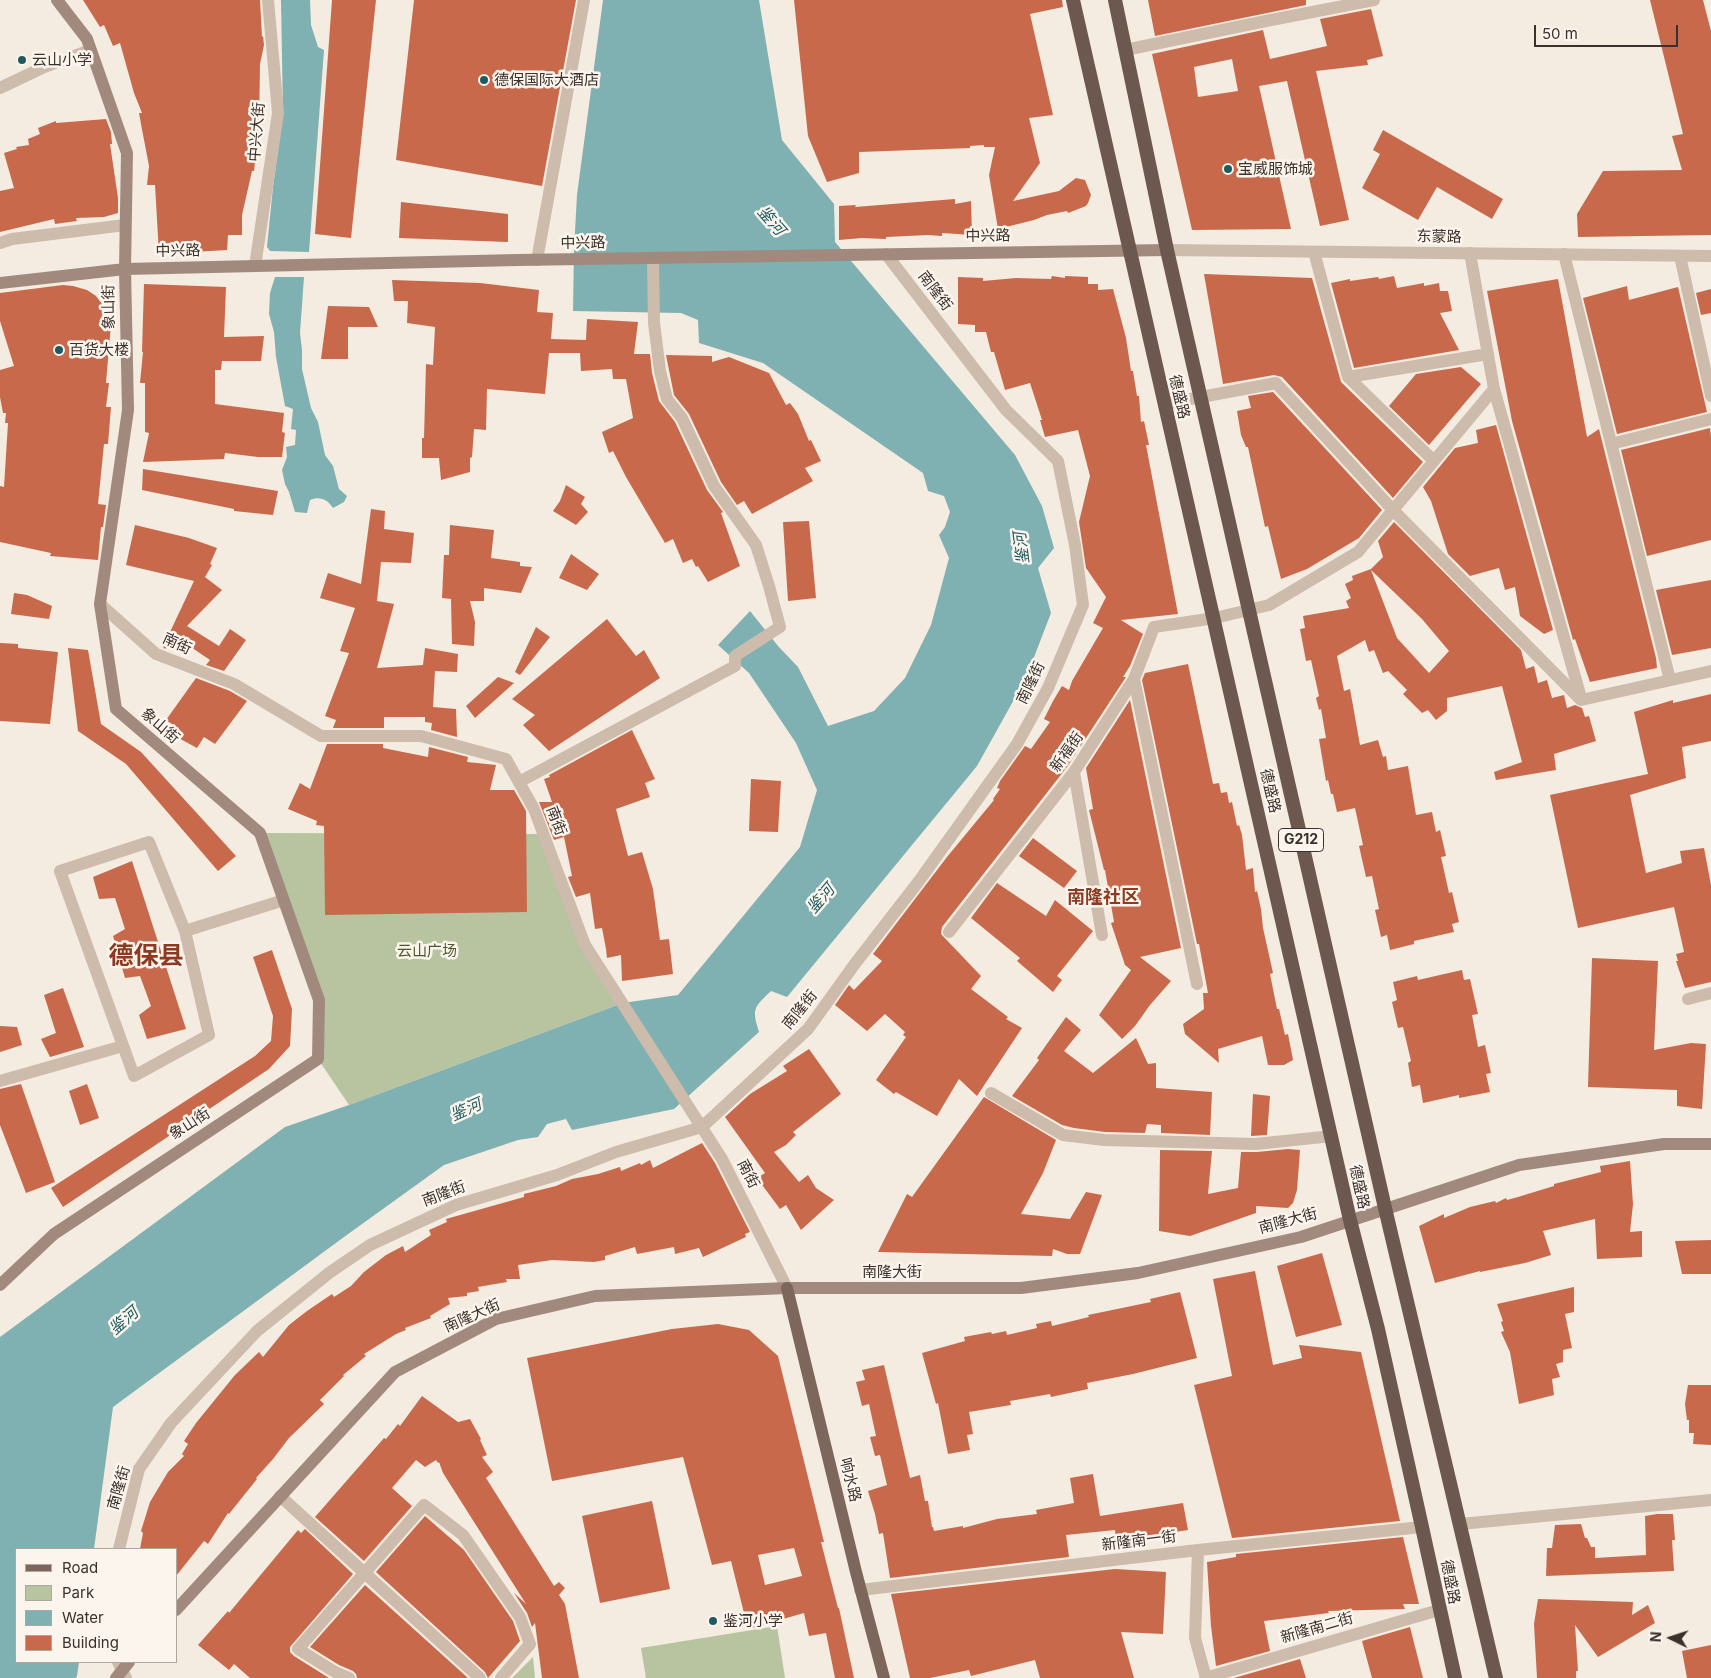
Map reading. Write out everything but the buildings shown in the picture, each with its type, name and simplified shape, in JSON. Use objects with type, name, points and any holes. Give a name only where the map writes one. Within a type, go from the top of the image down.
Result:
[{"type":"highway","name":"德盛路","points":[[1073,0],[1164,404],[1215,618],[1350,1220],[1378,1329],[1454,1678]]},
{"type":"highway","name":"G212","points":[[1114,0],[1167,250],[1385,1210],[1496,1678]]},
{"type":"main road","name":"象山街","points":[[0,1284],[54,1234],[318,1059],[319,1000],[260,833],[116,709],[100,604],[128,410],[125,269],[127,153],[86,39],[57,0]]},
{"type":"main road","name":"中兴路","points":[[0,283],[125,269],[564,259],[1167,250]]},
{"type":"main road","name":"南隆大街","points":[[178,1608],[395,1372],[496,1319],[595,1296],[787,1288],[1021,1288],[1138,1273],[1301,1237],[1519,1166],[1664,1144],[1711,1144]]},
{"type":"main road","name":"响水路","points":[[787,1288],[860,1590],[884,1678]]},
{"type":"main road","points":[[106,1678],[121,1669]]},
{"type":"street","name":"中兴大街","points":[[255,266],[278,113],[268,0]]},
{"type":"street","points":[[537,260],[584,0]]},
{"type":"street","points":[[1125,50],[1266,20],[1374,0]]},
{"type":"street","points":[[0,88],[42,68],[90,50]]},
{"type":"street","points":[[0,243],[12,239],[126,226]]},
{"type":"street","name":"东蒙路","points":[[1167,250],[1711,256]]},
{"type":"street","points":[[1314,252],[1348,377],[1434,460]]},
{"type":"street","name":"南隆街","points":[[119,1548],[139,1469],[171,1423],[257,1331],[329,1273],[370,1245],[456,1205],[557,1175],[616,1152],[702,1128],[808,1029],[919,881],[1017,744],[1048,688],[1083,605],[1075,545],[1058,461],[1006,410],[886,254]]},
{"type":"street","points":[[1470,254],[1494,390],[1581,700]]},
{"type":"street","points":[[1564,254],[1670,680]]},
{"type":"street","points":[[1680,256],[1711,396]]},
{"type":"street","points":[[519,782],[734,666],[735,656],[780,627],[756,545],[714,486],[682,418],[667,400],[660,371],[654,323],[653,258]]},
{"type":"street","points":[[1348,377],[1488,354]]},
{"type":"street","points":[[1164,404],[1276,383],[1393,510],[1581,700]]},
{"type":"street","points":[[1215,618],[1268,605],[1358,552],[1494,390]]},
{"type":"street","points":[[1611,444],[1711,419]]},
{"type":"street","name":"南街","points":[[100,604],[156,654],[234,684],[321,736],[421,736],[506,759],[534,809],[585,944],[722,1159],[787,1288]]},
{"type":"street","name":"新福街","points":[[949,932],[1074,772],[1134,679],[1154,627],[1215,618]]},
{"type":"street","points":[[1581,700],[1711,671]]},
{"type":"street","points":[[1134,679],[1197,984]]},
{"type":"street","points":[[1074,772],[1102,935]]},
{"type":"street","points":[[149,842],[185,931],[209,1035],[134,1076],[123,1046],[60,871],[149,842]]},
{"type":"street","points":[[185,931],[284,900]]},
{"type":"street","points":[[1688,999],[1711,994]]},
{"type":"street","points":[[0,1081],[123,1046]]},
{"type":"street","points":[[991,1094],[1063,1135],[1104,1140],[1256,1144],[1332,1136]]},
{"type":"street","points":[[280,1496],[366,1572],[480,1678]]},
{"type":"street","points":[[1460,1524],[1711,1500]]},
{"type":"street","points":[[349,1678],[334,1672],[298,1649],[424,1505],[463,1536],[520,1617],[530,1644],[502,1678]]},
{"type":"street","name":"新隆南一街","points":[[860,1590],[1422,1526]]},
{"type":"street","points":[[1198,1550],[1195,1638],[1206,1678]]},
{"type":"street","name":"新隆南二街","points":[[1206,1678],[1439,1610]]},
{"type":"green space","name":"云山广场","points":[[260,833],[544,834],[585,945],[623,1003],[349,1105],[318,1059],[319,1000]]},
{"type":"green space","points":[[777,1626],[785,1678],[646,1678],[641,1648]]},
{"type":"green space","points":[[533,1657],[535,1678],[512,1678]]},
{"type":"water","points":[[281,0],[310,0],[311,25],[318,47],[324,50],[309,252],[270,251],[267,247],[283,114]]},
{"type":"water","name":"鉴河","points":[[603,0],[759,0],[782,140],[834,204],[835,242],[1015,455],[1042,506],[1054,548],[1038,568],[1051,613],[1026,678],[977,766],[787,997],[771,991],[757,1005],[755,1018],[759,1032],[674,1109],[572,1130],[566,1119],[547,1124],[538,1137],[518,1140],[444,1165],[113,1407],[94,1548],[15,1548],[15,1663],[79,1663],[77,1676],[76,1678],[0,1678],[0,1337],[285,1127],[623,1003],[678,995],[800,847],[817,790],[796,743],[749,673],[718,645],[750,611],[778,646],[798,667],[828,726],[874,711],[905,678],[931,625],[949,558],[939,535],[945,527],[950,512],[944,496],[928,491],[923,473],[763,363],[699,343],[698,320],[681,313],[573,311],[577,195]]},
{"type":"water","points":[[275,277],[304,277],[300,333],[302,369],[311,408],[318,422],[325,455],[333,466],[339,489],[347,496],[344,502],[333,508],[326,500],[317,498],[310,500],[307,513],[295,512],[285,484],[282,470],[287,457],[286,447],[295,445],[296,430],[291,429],[293,409],[285,406],[276,357],[274,332],[269,314],[270,293]]},
{"type":"place","name":"云山小学","points":[[22,60]]},
{"type":"place","name":"德保国际大酒店","points":[[484,80]]},
{"type":"place","name":"宝威服饰城","points":[[1228,169]]},
{"type":"place","name":"百货大楼","points":[[59,350]]},
{"type":"place","name":"鉴河小学","points":[[713,1621]]},
{"type":"district","name":"南隆社区","points":[[1103,898]]},
{"type":"district","name":"德保县","points":[[146,956]]}]
